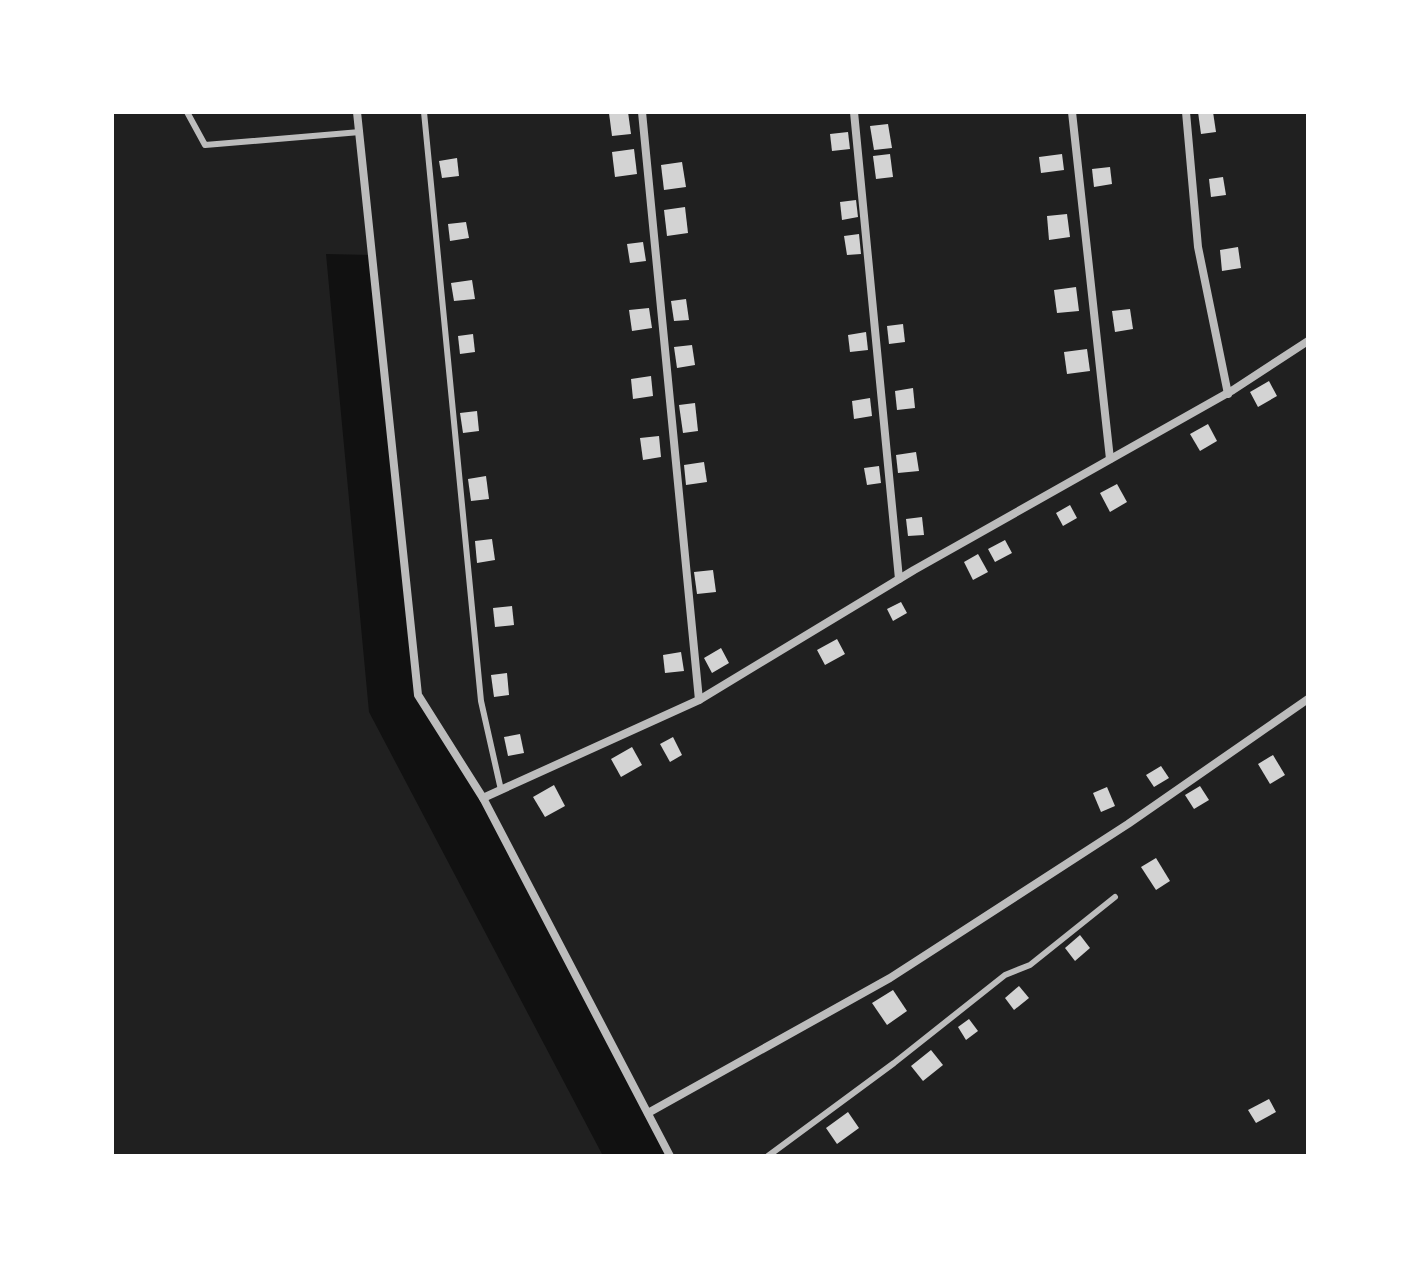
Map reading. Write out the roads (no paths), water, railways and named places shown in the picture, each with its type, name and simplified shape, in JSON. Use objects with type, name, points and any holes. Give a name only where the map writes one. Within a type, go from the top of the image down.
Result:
[{"type":"street","points":[[357,112],[418,695],[483,798],[670,1156]]},
{"type":"street","points":[[642,112],[699,700]]},
{"type":"street","points":[[854,112],[899,579]]},
{"type":"street","points":[[1072,112],[1110,459]]},
{"type":"street","points":[[1186,112],[1198,247],[1228,394]]},
{"type":"street","points":[[483,798],[699,700],[899,579],[1228,394],[1308,341]]},
{"type":"street","points":[[648,1113],[890,978],[1128,824],[1308,699]]},
{"type":"lane","points":[[187,112],[205,145],[360,132]]},
{"type":"lane","points":[[424,112],[481,701],[501,790]]},
{"type":"lane","points":[[768,1156],[894,1063],[1005,975],[1030,965],[1115,897]]}]
